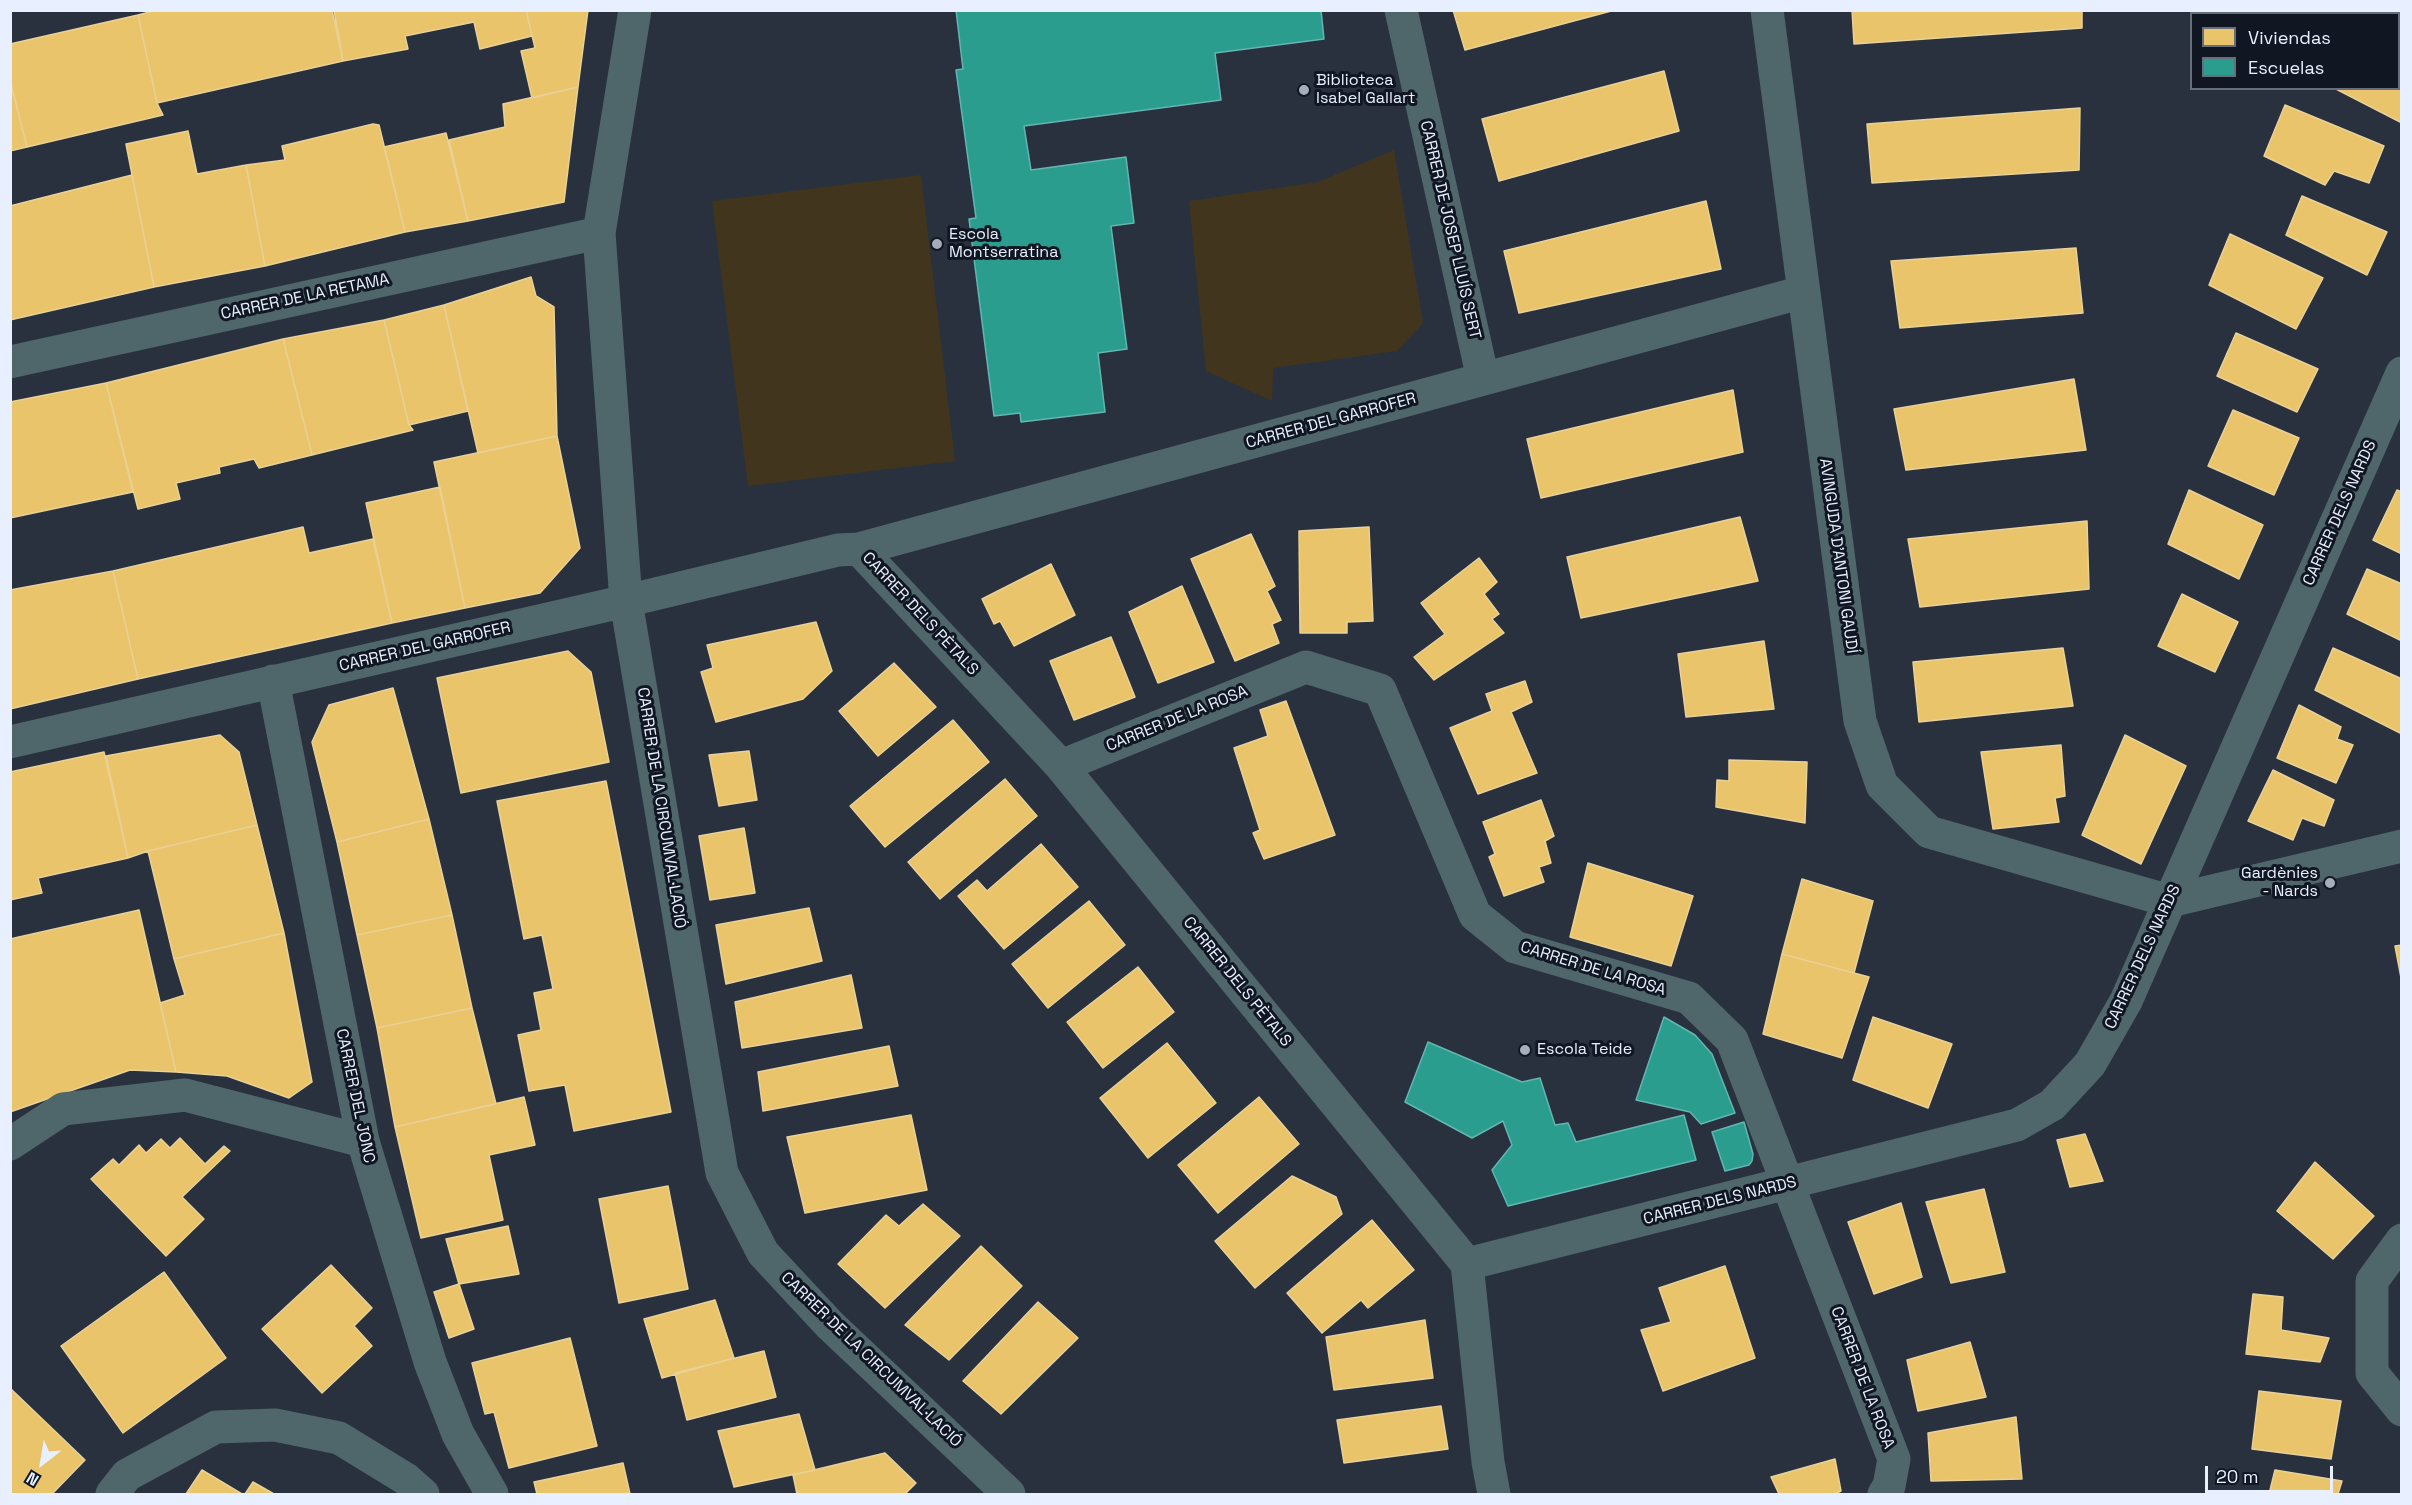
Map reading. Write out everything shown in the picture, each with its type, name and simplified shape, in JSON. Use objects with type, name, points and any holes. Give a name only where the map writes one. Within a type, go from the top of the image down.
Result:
[{"type":"street","name":"CARRER DE LA CIRCUMVAL·LACIÓ","points":[[634,10],[599,233],[626,601],[722,1173],[763,1253],[830,1325],[1009,1494]]},
{"type":"street","name":"CARRER DE JOSEP LLUÍS SERT","points":[[1401,10],[1483,379]]},
{"type":"street","name":"AVINGUDA D'ANTONI GAUDÍ","points":[[1767,10],[1860,722],[1882,785],[1929,832],[2169,901]]},
{"type":"street","name":"CARRER DE LA RETAMA","points":[[10,362],[599,233]]},
{"type":"street","name":"CARRER DEL GARROFER","points":[[10,742],[849,550],[1803,292]]},
{"type":"street","name":"CARRER DELS NARDS","points":[[1467,1264],[2017,1125],[2052,1105],[2090,1064],[2126,1001],[2402,373]]},
{"type":"street","name":"CARRER DELS PÈTALS","points":[[849,550],[1061,766],[1467,1264]]},
{"type":"street","name":"CARRER DE LA ROSA","points":[[1061,766],[1306,667],[1380,690],[1474,915],[1515,947],[1689,998],[1732,1040],[1894,1459],[1889,1486],[1884,1494]]},
{"type":"street","name":"CARRER DEL JONC","points":[[273,681],[363,1141],[430,1362],[458,1434],[492,1494]]},
{"type":"street","points":[[2169,901],[2402,846]]},
{"type":"street","points":[[10,1144],[63,1108],[185,1095],[363,1141]]},
{"type":"street","points":[[2402,1240],[2372,1281],[2372,1373],[2402,1410]]},
{"type":"street","points":[[1467,1264],[1488,1462],[1494,1494]]},
{"type":"street","points":[[112,1494],[127,1475],[216,1427],[275,1425],[339,1438],[406,1479],[423,1494]]},
{"type":"shaded area","points":[[1394,150],[1423,323],[1397,351],[1273,368],[1272,401],[1206,371],[1189,201],[1318,182]]},
{"type":"shaded area","points":[[921,175],[955,461],[748,486],[712,201]]},
{"type":"building: Viviendas","points":[[157,10],[332,10],[343,61],[157,103],[138,15]]},
{"type":"building: Viviendas","points":[[334,10],[526,10],[532,36],[480,49],[474,22],[405,36],[408,49],[343,61]]},
{"type":"building: Viviendas","points":[[526,10],[588,10],[578,87],[532,98],[521,51],[535,48]]},
{"type":"building: Viviendas","points":[[1453,10],[1615,10],[1465,50]]},
{"type":"building: Viviendas","points":[[1852,10],[2082,10],[2082,28],[1854,44]]},
{"type":"building: Viviendas","points":[[2360,10],[2402,10],[2402,31],[2400,30],[2400,12],[2363,12]]},
{"type":"building: Viviendas","points":[[138,15],[157,103],[163,115],[27,147],[10,80],[10,44]]},
{"type":"building: Viviendas","points":[[2400,54],[2402,55],[2402,123],[2338,90],[2400,90]]},
{"type":"building: Viviendas","points":[[1664,71],[1679,131],[1499,181],[1482,119]]},
{"type":"building: Viviendas","points":[[10,80],[27,147],[10,151]]},
{"type":"building: Viviendas","points":[[578,87],[564,202],[468,221],[449,140],[505,127],[503,104]]},
{"type":"building: Viviendas","points":[[2285,105],[2384,146],[2369,183],[2334,171],[2325,185],[2264,156]]},
{"type":"building: Viviendas","points":[[2080,108],[2079,170],[1872,183],[1867,124]]},
{"type":"building: Viviendas","points":[[373,124],[379,125],[405,232],[265,266],[246,165],[285,160],[282,146]]},
{"type":"building: Viviendas","points":[[188,131],[197,174],[246,165],[265,266],[154,287],[126,144]]},
{"type":"building: Viviendas","points":[[446,133],[468,221],[405,232],[384,147]]},
{"type":"building: Viviendas","points":[[132,175],[154,287],[10,320],[10,206]]},
{"type":"building: Viviendas","points":[[2302,196],[2387,232],[2367,275],[2286,235]]},
{"type":"building: Viviendas","points":[[1706,201],[1721,269],[1519,313],[1504,251]]},
{"type":"building: Viviendas","points":[[2230,234],[2323,278],[2296,329],[2209,285]]},
{"type":"building: Viviendas","points":[[2076,248],[2083,313],[1900,328],[1891,261]]},
{"type":"building: Viviendas","points":[[531,277],[536,296],[554,307],[557,436],[478,453],[444,305]]},
{"type":"building: Viviendas","points":[[444,305],[468,411],[409,425],[384,320]]},
{"type":"building: Viviendas","points":[[384,320],[409,425],[413,430],[312,455],[283,339]]},
{"type":"building: Viviendas","points":[[2236,333],[2318,369],[2297,412],[2217,376]]},
{"type":"building: Viviendas","points":[[283,339],[312,455],[259,468],[254,459],[219,467],[220,473],[176,483],[180,499],[138,509],[106,383]]},
{"type":"building: Viviendas","points":[[2074,379],[2086,450],[1906,470],[1894,409]]},
{"type":"building: Viviendas","points":[[106,383],[133,492],[10,518],[10,402]]},
{"type":"building: Viviendas","points":[[1733,390],[1743,452],[1541,498],[1527,439]]},
{"type":"building: Viviendas","points":[[2233,410],[2299,438],[2274,495],[2208,466]]},
{"type":"building: Viviendas","points":[[557,436],[580,548],[540,593],[465,608],[434,462]]},
{"type":"building: Viviendas","points":[[440,487],[465,608],[392,623],[366,503]]},
{"type":"building: Viviendas","points":[[2189,490],[2263,525],[2239,579],[2168,544]]},
{"type":"building: Viviendas","points":[[2397,490],[2402,492],[2402,554],[2373,540]]},
{"type":"building: Viviendas","points":[[1740,517],[1758,581],[1581,618],[1567,557]]},
{"type":"building: Viviendas","points":[[2087,521],[2089,589],[1920,607],[1908,539]]},
{"type":"building: Viviendas","points":[[303,527],[309,553],[373,539],[392,623],[138,679],[113,571]]},
{"type":"building: Viviendas","points":[[1369,527],[1373,621],[1347,622],[1347,633],[1300,633],[1299,531]]},
{"type":"building: Viviendas","points":[[1251,534],[1275,586],[1267,591],[1281,620],[1272,624],[1279,643],[1235,661],[1191,559]]},
{"type":"building: Viviendas","points":[[1479,558],[1497,582],[1484,594],[1499,614],[1492,619],[1504,633],[1434,680],[1414,657],[1445,634],[1421,603]]},
{"type":"building: Viviendas","points":[[1051,564],[1075,615],[1014,646],[1000,621],[994,624],[982,599]]},
{"type":"building: Viviendas","points":[[2367,569],[2402,584],[2402,641],[2347,614]]},
{"type":"building: Viviendas","points":[[113,571],[138,679],[10,709],[10,590]]},
{"type":"building: Viviendas","points":[[1182,586],[1214,662],[1158,683],[1129,612]]},
{"type":"building: Viviendas","points":[[2182,594],[2238,622],[2215,672],[2158,646]]},
{"type":"building: Viviendas","points":[[816,622],[832,671],[803,699],[716,722],[701,672],[713,668],[707,645]]},
{"type":"building: Viviendas","points":[[1111,637],[1135,697],[1074,720],[1050,661]]},
{"type":"building: Viviendas","points":[[1764,641],[1774,709],[1686,717],[1678,654]]},
{"type":"building: Viviendas","points":[[2063,648],[2073,706],[1919,722],[1913,662]]},
{"type":"building: Viviendas","points":[[2333,648],[2402,679],[2402,734],[2315,690]]},
{"type":"building: Viviendas","points":[[568,651],[591,672],[609,762],[461,793],[437,678]]},
{"type":"building: Viviendas","points":[[894,663],[936,707],[878,756],[839,711]]},
{"type":"building: Viviendas","points":[[1525,681],[1532,702],[1511,712],[1537,773],[1478,794],[1450,728],[1492,711],[1486,694]]},
{"type":"building: Viviendas","points":[[393,688],[429,819],[337,842],[312,742],[329,705]]},
{"type":"building: Viviendas","points":[[1286,701],[1335,835],[1264,859],[1253,833],[1260,830],[1234,748],[1268,736],[1260,710]]},
{"type":"building: Viviendas","points":[[2299,705],[2341,727],[2337,739],[2353,745],[2336,783],[2277,758]]},
{"type":"building: Viviendas","points":[[953,720],[989,762],[885,847],[850,806]]},
{"type":"building: Viviendas","points":[[220,735],[239,752],[257,825],[148,851],[128,858],[106,756]]},
{"type":"building: Viviendas","points":[[2125,735],[2186,766],[2141,864],[2082,835]]},
{"type":"building: Viviendas","points":[[2061,745],[2065,796],[2055,798],[2059,822],[1993,829],[1981,752]]},
{"type":"building: Viviendas","points":[[749,751],[757,800],[719,806],[709,755]]},
{"type":"building: Viviendas","points":[[104,752],[128,858],[38,878],[42,893],[10,900],[10,772]]},
{"type":"building: Viviendas","points":[[1729,760],[1807,762],[1805,823],[1716,807],[1717,780],[1729,781]]},
{"type":"building: Viviendas","points":[[2273,770],[2334,800],[2324,826],[2302,818],[2293,840],[2248,821]]},
{"type":"building: Viviendas","points":[[1005,779],[1037,816],[940,899],[908,862]]},
{"type":"building: Viviendas","points":[[606,781],[671,1112],[574,1131],[565,1085],[529,1091],[518,1035],[541,1030],[534,993],[553,989],[542,935],[524,939],[497,801]]},
{"type":"building: Viviendas","points":[[1541,800],[1554,836],[1545,841],[1551,863],[1539,867],[1544,882],[1504,896],[1489,857],[1495,854],[1483,822]]},
{"type":"building: Viviendas","points":[[429,819],[452,915],[357,935],[337,842]]},
{"type":"building: Viviendas","points":[[257,825],[284,933],[174,959],[148,851]]},
{"type":"building: Viviendas","points":[[744,828],[755,893],[710,900],[699,836]]},
{"type":"building: Viviendas","points":[[1041,844],[1078,887],[1004,949],[958,896],[977,880],[987,891]]},
{"type":"building: Viviendas","points":[[1588,863],[1693,896],[1671,966],[1570,937]]},
{"type":"building: Viviendas","points":[[1802,879],[1873,901],[1854,973],[1782,954]]},
{"type":"building: Viviendas","points":[[1089,901],[1125,945],[1048,1008],[1012,964]]},
{"type":"building: Viviendas","points":[[809,908],[822,961],[726,984],[716,925]]},
{"type":"building: Viviendas","points":[[139,910],[176,1072],[130,1070],[10,1112],[10,939]]},
{"type":"building: Viviendas","points":[[452,915],[472,1008],[377,1028],[357,935]]},
{"type":"building: Viviendas","points":[[284,933],[312,1082],[289,1098],[227,1076],[176,1072],[160,1003],[185,995],[174,959]]},
{"type":"building: Viviendas","points":[[2402,945],[2402,983],[2395,946]]},
{"type":"building: Viviendas","points":[[1782,954],[1869,977],[1842,1058],[1763,1034]]},
{"type":"building: Viviendas","points":[[1138,967],[1174,1012],[1103,1068],[1067,1022]]},
{"type":"building: Viviendas","points":[[851,975],[862,1028],[742,1048],[735,1002]]},
{"type":"building: Viviendas","points":[[472,1008],[496,1104],[395,1127],[377,1028]]},
{"type":"building: Viviendas","points":[[1873,1017],[1952,1044],[1928,1108],[1853,1080]]},
{"type":"building: Viviendas","points":[[1167,1043],[1216,1103],[1148,1158],[1100,1098]]},
{"type":"building: Viviendas","points":[[889,1046],[898,1086],[763,1111],[758,1072]]},
{"type":"building: Viviendas","points":[[524,1097],[535,1145],[489,1155],[503,1220],[421,1238],[395,1127]]},
{"type":"building: Viviendas","points":[[1259,1097],[1299,1144],[1218,1213],[1178,1165]]},
{"type":"building: Viviendas","points":[[911,1115],[927,1190],[805,1213],[787,1137]]},
{"type":"building: Viviendas","points":[[2085,1134],[2103,1181],[2070,1187],[2057,1140]]},
{"type":"building: Viviendas","points":[[180,1138],[205,1164],[224,1146],[230,1151],[182,1197],[204,1219],[166,1256],[91,1179],[113,1159],[119,1165],[139,1145],[146,1153],[161,1139],[170,1148]]},
{"type":"building: Viviendas","points":[[2315,1162],[2374,1216],[2333,1259],[2277,1211]]},
{"type":"building: Viviendas","points":[[1292,1176],[1336,1197],[1342,1214],[1255,1288],[1215,1241]]},
{"type":"building: Viviendas","points":[[668,1186],[688,1289],[619,1303],[599,1199]]},
{"type":"building: Viviendas","points":[[1984,1189],[2005,1272],[1951,1283],[1926,1202]]},
{"type":"building: Viviendas","points":[[1901,1203],[1922,1277],[1874,1294],[1848,1222]]},
{"type":"building: Viviendas","points":[[923,1204],[960,1236],[885,1308],[838,1264],[886,1215],[899,1226]]},
{"type":"building: Viviendas","points":[[1372,1220],[1414,1270],[1368,1308],[1361,1300],[1322,1333],[1287,1293]]},
{"type":"building: Viviendas","points":[[508,1226],[519,1274],[459,1284],[446,1239]]},
{"type":"building: Viviendas","points":[[981,1246],[1022,1286],[949,1360],[905,1325]]},
{"type":"building: Viviendas","points":[[331,1265],[372,1308],[354,1326],[372,1346],[322,1393],[262,1329]]},
{"type":"building: Viviendas","points":[[1725,1266],[1755,1358],[1663,1391],[1641,1330],[1671,1322],[1659,1288]]},
{"type":"building: Viviendas","points":[[164,1272],[226,1358],[123,1433],[61,1346]]},
{"type":"building: Viviendas","points":[[459,1284],[474,1329],[449,1338],[434,1292]]},
{"type":"building: Viviendas","points":[[2253,1294],[2283,1297],[2281,1330],[2329,1338],[2320,1362],[2246,1354]]},
{"type":"building: Viviendas","points":[[715,1300],[734,1358],[662,1378],[644,1319]]},
{"type":"building: Viviendas","points":[[1038,1302],[1078,1338],[1001,1414],[963,1381]]},
{"type":"building: Viviendas","points":[[1425,1320],[1433,1378],[1334,1390],[1326,1337]]},
{"type":"building: Viviendas","points":[[570,1338],[597,1446],[509,1468],[494,1412],[485,1414],[472,1363]]},
{"type":"building: Viviendas","points":[[1970,1342],[1986,1397],[1918,1411],[1907,1360]]},
{"type":"building: Viviendas","points":[[764,1351],[776,1397],[687,1420],[675,1373]]},
{"type":"building: Viviendas","points":[[10,1388],[85,1460],[52,1494],[10,1494]]},
{"type":"building: Viviendas","points":[[2259,1391],[2341,1401],[2331,1459],[2252,1449]]},
{"type":"building: Viviendas","points":[[1441,1406],[1448,1449],[1344,1463],[1337,1420]]},
{"type":"building: Viviendas","points":[[799,1414],[815,1470],[734,1487],[718,1431]]},
{"type":"building: Viviendas","points":[[2016,1417],[2022,1479],[1931,1481],[1928,1433]]},
{"type":"building: Viviendas","points":[[885,1453],[916,1483],[905,1494],[797,1494],[793,1475]]},
{"type":"building: Viviendas","points":[[1835,1459],[1841,1491],[1835,1494],[1779,1494],[1771,1477]]},
{"type":"building: Viviendas","points":[[623,1463],[630,1494],[537,1494],[534,1482]]},
{"type":"building: Viviendas","points":[[202,1470],[242,1494],[186,1494]]},
{"type":"building: Viviendas","points":[[2275,1470],[2342,1481],[2338,1494],[2269,1494]]},
{"type":"building: Viviendas","points":[[253,1482],[274,1494],[245,1494]]},
{"type":"building: Escuelas","points":[[956,10],[1321,10],[1324,39],[1215,53],[1221,100],[1024,126],[1031,170],[1126,157],[1134,223],[1111,226],[1127,349],[1098,353],[1105,412],[1021,422],[1020,413],[994,416],[969,219],[976,218],[956,70],[963,69]]},
{"type":"building: Escuelas","points":[[1664,1017],[1695,1035],[1712,1054],[1735,1113],[1701,1124],[1690,1112],[1636,1100]]},
{"type":"building: Escuelas","points":[[1428,1042],[1522,1082],[1540,1078],[1555,1125],[1568,1123],[1576,1142],[1684,1115],[1696,1160],[1508,1206],[1492,1170],[1512,1145],[1503,1121],[1472,1138],[1405,1102]]},
{"type":"building: Escuelas","points":[[1744,1122],[1753,1154],[1752,1161],[1749,1165],[1725,1171],[1712,1132]]},
{"type":"place","name":"Biblioteca Isabel Gallart","points":[[1304,90]]},
{"type":"place","name":"Escola Montserratina","points":[[937,244]]},
{"type":"place","name":"Gardènies - Nards","points":[[2330,883]]},
{"type":"place","name":"Escola Teide","points":[[1525,1050]]}]
